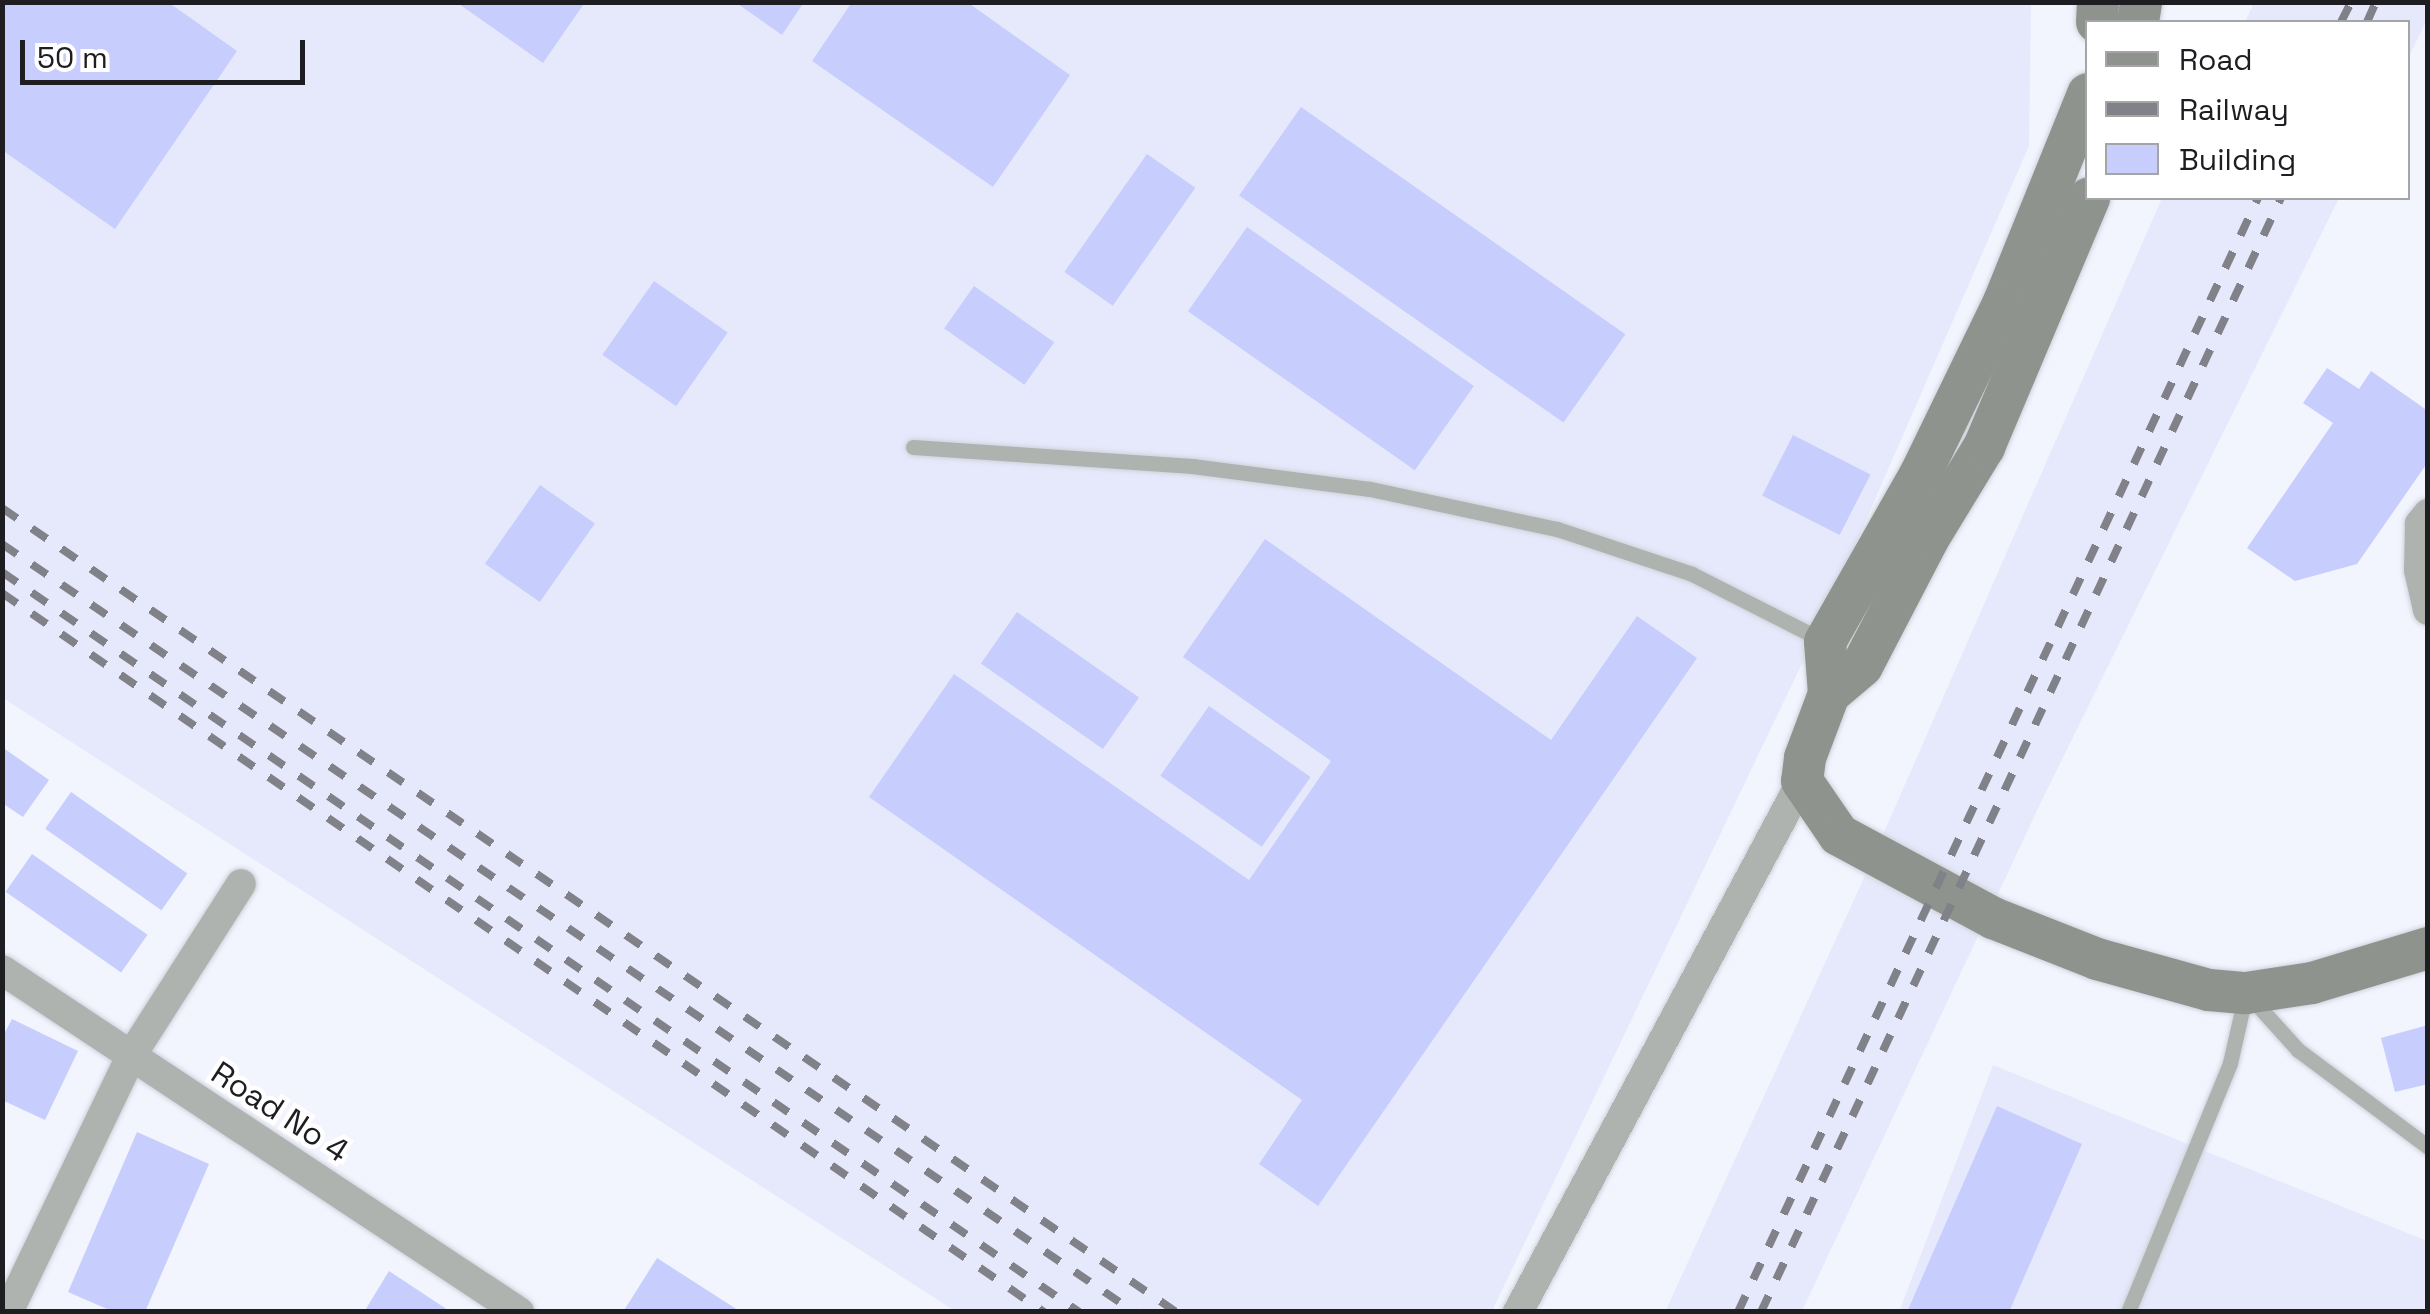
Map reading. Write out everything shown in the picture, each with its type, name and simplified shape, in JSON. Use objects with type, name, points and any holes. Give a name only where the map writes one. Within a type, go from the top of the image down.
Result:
[{"type":"main road","points":[[2085,103],[2003,352],[1984,446],[1911,529],[1825,642],[1830,694],[1805,758],[1802,781],[1839,834],[1992,918],[2097,960],[2209,990],[2246,993],[2312,983],[2428,948]]},
{"type":"main road","points":[[2003,352],[2089,200]]},
{"type":"main road","points":[[1830,694],[1862,666],[1911,529]]},
{"type":"street","points":[[2428,514],[2420,524],[2419,570],[2428,610]]},
{"type":"street","points":[[1518,1312],[1802,781]]},
{"type":"street","points":[[8,1312],[130,1056],[241,884]]},
{"type":"street","name":"Road No 4","points":[[2,970],[519,1312]]},
{"type":"lane","points":[[913,446],[1192,466],[1370,489],[1520,521],[1692,574],[1825,642]]},
{"type":"lane","points":[[2246,993],[2298,1050],[2428,1147]]},
{"type":"lane","points":[[2128,1312],[2230,1063],[2246,993]]},
{"type":"shaded area","points":[[2,3],[2031,3],[2029,146],[1819,628],[1492,1311],[955,1311],[3,698]]},
{"type":"shaded area","points":[[2254,3],[2427,3],[2427,19],[2410,55],[2410,20],[2246,20]]},
{"type":"shaded area","points":[[2161,200],[2338,200],[2041,802],[1802,1311],[1665,1312],[1864,878]]},
{"type":"shaded area","points":[[1993,1065],[2427,1241],[2427,1311],[1899,1312]]},
{"type":"building","points":[[2,2],[168,2],[237,51],[115,229],[2,150]]},
{"type":"building","points":[[456,2],[579,2],[583,5],[543,63]]},
{"type":"building","points":[[735,2],[804,2],[782,35]]},
{"type":"building","points":[[852,2],[967,2],[1070,75],[993,187],[812,61]]},
{"type":"building","points":[[1301,107],[1625,334],[1563,423],[1239,195]]},
{"type":"building","points":[[1147,154],[1195,188],[1113,306],[1064,272]]},
{"type":"building","points":[[1247,227],[1474,386],[1415,470],[1188,311]]},
{"type":"building","points":[[654,281],[728,333],[676,406],[602,355]]},
{"type":"building","points":[[974,286],[1054,342],[1024,385],[944,329]]},
{"type":"building","points":[[2327,368],[2359,389],[2371,371],[2428,411],[2428,462],[2357,564],[2295,581],[2247,548],[2333,423],[2303,403]]},
{"type":"building","points":[[1793,435],[1871,474],[1840,535],[1762,496]]},
{"type":"building","points":[[540,485],[595,523],[540,602],[485,564]]},
{"type":"building","points":[[1265,539],[1551,740],[1637,616],[1697,658],[1318,1206],[1259,1164],[1302,1100],[869,797],[954,674],[1249,880],[1331,761],[1183,657]]},
{"type":"building","points":[[1017,612],[1139,697],[1103,749],[981,664]]},
{"type":"building","points":[[1209,706],[1311,777],[1262,847],[1160,776]]},
{"type":"building","points":[[2,747],[49,780],[23,817],[2,803]]},
{"type":"building","points":[[71,792],[187,873],[162,910],[45,829]]},
{"type":"building","points":[[32,854],[148,935],[121,973],[6,892]]},
{"type":"building","points":[[12,1019],[78,1051],[45,1120],[2,1100],[2,1038]]},
{"type":"building","points":[[2428,1025],[2428,1084],[2395,1092],[2381,1038]]},
{"type":"building","points":[[1997,1106],[2082,1144],[2009,1312],[1907,1312]]},
{"type":"building","points":[[137,1132],[209,1164],[145,1312],[114,1312],[68,1292]]},
{"type":"building","points":[[657,1258],[741,1312],[623,1312]]},
{"type":"building","points":[[389,1271],[451,1312],[364,1312]]},
{"type":"railway","points":[[2342,20],[2351,2]]},
{"type":"railway","points":[[2368,20],[2376,2]]},
{"type":"railway","points":[[1738,1312],[2257,200]]},
{"type":"railway","points":[[1761,1312],[2280,200]]},
{"type":"railway","points":[[2,508],[1176,1312]]},
{"type":"railway","points":[[2,544],[1134,1312]]},
{"type":"railway","points":[[2,572],[1079,1312]]},
{"type":"railway","points":[[2,593],[1044,1312]]}]
